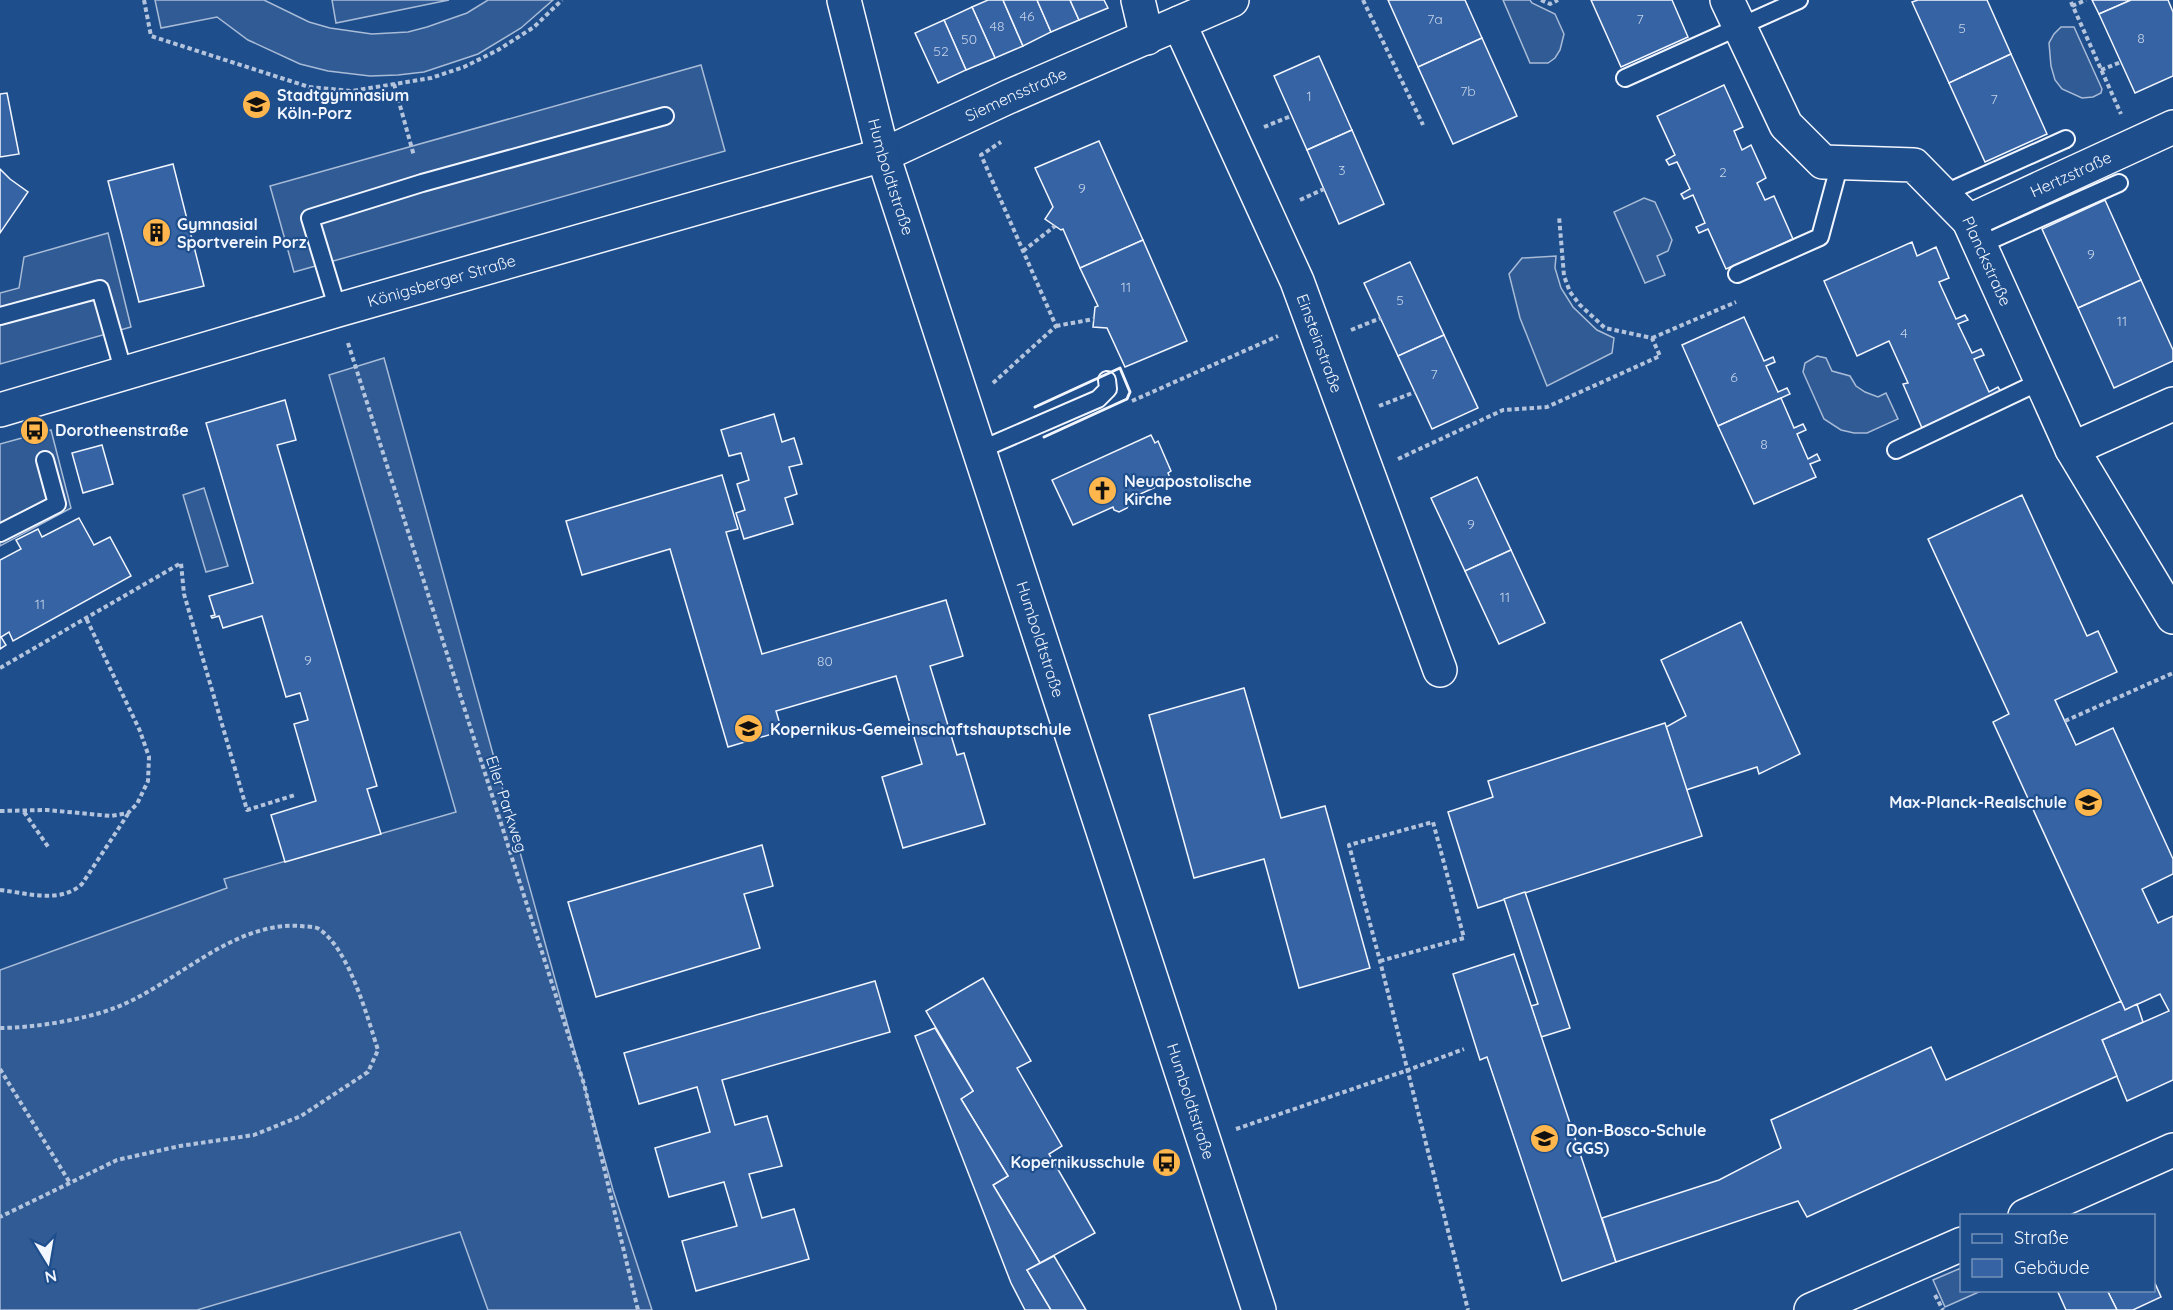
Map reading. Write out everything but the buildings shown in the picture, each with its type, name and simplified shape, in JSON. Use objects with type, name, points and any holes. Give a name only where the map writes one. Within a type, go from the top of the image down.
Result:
[{"type":"street","name":"Humboldtstraße","points":[[844,0],[884,155],[1259,1310]]},
{"type":"street","points":[[1138,0],[1148,38]]},
{"type":"street","name":"Siemensstraße","points":[[884,155],[1008,97],[1232,0]]},
{"type":"street","name":"Planckstraße","points":[[1734,13],[1786,125],[1823,162],[1914,165],[1943,194],[1975,233],[2072,449],[2173,617]]},
{"type":"street","name":"Einsteinstraße","points":[[1179,23],[1293,271],[1440,670]]},
{"type":"street","name":"Hertzstraße","points":[[1975,233],[2134,145],[2173,127]]},
{"type":"street","name":"Königsberger Straße","points":[[0,410],[338,310],[884,155]]},
{"type":"street","points":[[2072,449],[2173,404]]},
{"type":"street","points":[[2027,1214],[2173,1150]]},
{"type":"street","points":[[1811,1310],[1960,1245]]},
{"type":"lane","points":[[1625,78],[1734,13],[1799,0]]},
{"type":"lane","points":[[338,310],[310,218],[422,183],[665,116]]},
{"type":"lane","points":[[1943,194],[2066,139]]},
{"type":"lane","points":[[1737,274],[1820,237],[1840,163]]},
{"type":"lane","points":[[1975,233],[2119,183]]},
{"type":"lane","points":[[0,316],[100,289],[124,373]]},
{"type":"lane","points":[[980,450],[1098,399],[1108,389],[1107,380]]},
{"type":"lane","points":[[1896,450],[2041,381]]},
{"type":"lane","points":[[0,533],[57,504],[45,460]]},
{"type":"path","points":[[144,0],[151,36],[309,87],[352,91],[431,78],[453,71],[498,50],[534,27],[562,0]]},
{"type":"path","points":[[1363,0],[1423,124]]},
{"type":"path","points":[[1541,0],[1550,4],[1558,0]]},
{"type":"path","points":[[2086,0],[2072,4],[2134,145]]},
{"type":"path","points":[[2101,70],[2121,62]]},
{"type":"path","points":[[394,84],[422,183]]},
{"type":"path","points":[[1006,139],[981,155],[1056,326]]},
{"type":"path","points":[[1368,473],[1503,410],[1547,407],[1660,356],[1652,339],[1605,328],[1580,306],[1563,276],[1558,216]]},
{"type":"path","points":[[1023,251],[1055,226]]},
{"type":"path","name":"Eiler Parkweg","points":[[338,310],[584,1084],[638,1310]]},
{"type":"path","points":[[961,393],[994,382],[1056,326],[1094,319]]},
{"type":"path","points":[[1127,403],[1312,321]]},
{"type":"path","points":[[0,668],[181,563],[184,594],[248,810],[295,795]]},
{"type":"path","points":[[0,890],[54,896],[73,892],[82,884],[128,813],[137,804],[148,781],[150,757],[86,618]]},
{"type":"path","points":[[2065,721],[2173,674]]},
{"type":"path","points":[[0,811],[47,810],[111,816],[128,813]]},
{"type":"path","points":[[23,811],[49,848]]},
{"type":"path","points":[[1380,961],[1464,938],[1433,822],[1349,844],[1468,1310]]},
{"type":"path","points":[[0,1028],[80,1018],[112,1009],[140,996],[244,935],[284,925],[317,927],[334,943],[360,995],[378,1050],[368,1072],[301,1116],[254,1135],[180,1146],[117,1160],[0,1217]]},
{"type":"path","points":[[1204,1140],[1464,1049]]},
{"type":"path","points":[[0,1069],[70,1183]]},
{"type":"shaded area","points":[[155,0],[264,0],[309,22],[330,28],[372,34],[408,32],[427,27],[467,13],[488,0],[553,0],[521,28],[478,54],[424,72],[370,76],[328,71],[300,64],[248,40],[217,17],[161,28]]},
{"type":"shaded area","points":[[332,0],[449,0],[336,23]]},
{"type":"shaded area","points":[[1503,0],[1530,0],[1555,14],[1564,34],[1560,50],[1555,58],[1548,63],[1530,63]]},
{"type":"shaded area","points":[[2061,27],[2074,27],[2102,89],[2101,93],[2093,97],[2082,98],[2062,89],[2055,80],[2049,43]]},
{"type":"shaded area","points":[[701,65],[725,151],[294,272],[270,186]]},
{"type":"shaded area","points":[[1644,198],[1655,202],[1672,240],[1668,251],[1657,256],[1665,275],[1645,283],[1614,212]]},
{"type":"shaded area","points":[[108,233],[131,327],[0,364],[0,293],[19,288],[24,257]]},
{"type":"shaded area","points":[[1556,256],[1555,268],[1561,288],[1573,307],[1597,330],[1614,338],[1612,353],[1547,386],[1520,318],[1509,274],[1522,258]]},
{"type":"shaded area","points":[[1817,356],[1826,358],[1832,371],[1850,376],[1856,386],[1865,392],[1878,397],[1886,393],[1898,419],[1867,433],[1854,433],[1841,430],[1824,419],[1803,372],[1805,363]]},
{"type":"shaded area","points":[[384,358],[613,1190],[652,1310],[488,1310],[460,1232],[197,1310],[0,1310],[0,970],[227,888],[224,879],[456,812],[329,375]]},
{"type":"shaded area","points":[[51,430],[71,508],[0,546],[0,444]]},
{"type":"shaded area","points":[[204,488],[228,566],[206,572],[183,495]]},
{"type":"shaded area","points":[[1960,1268],[1960,1292],[1979,1292],[1945,1307],[1933,1280]]},
{"type":"wall","points":[[1035,407],[1120,368],[1130,392],[1127,399],[1044,437]]},
{"type":"place","name":"Stadtgymnasium Köln-Porz","points":[[256,104]]},
{"type":"place","name":"Gymnasial Sportverein Porz","points":[[156,233]]},
{"type":"place","name":"Dorotheenstraße","points":[[34,430]]},
{"type":"place","name":"Neuapostolische Kirche","points":[[1103,490]]},
{"type":"place","name":"Kopernikus-Gemeinschaftshauptschule","points":[[749,729]]},
{"type":"place","name":"Max-Planck-Realschule","points":[[2088,802]]},
{"type":"place","name":"Don-Bosco-Schule (GGS)","points":[[1545,1139]]},
{"type":"place","name":"Kopernikusschule","points":[[1166,1162]]}]
